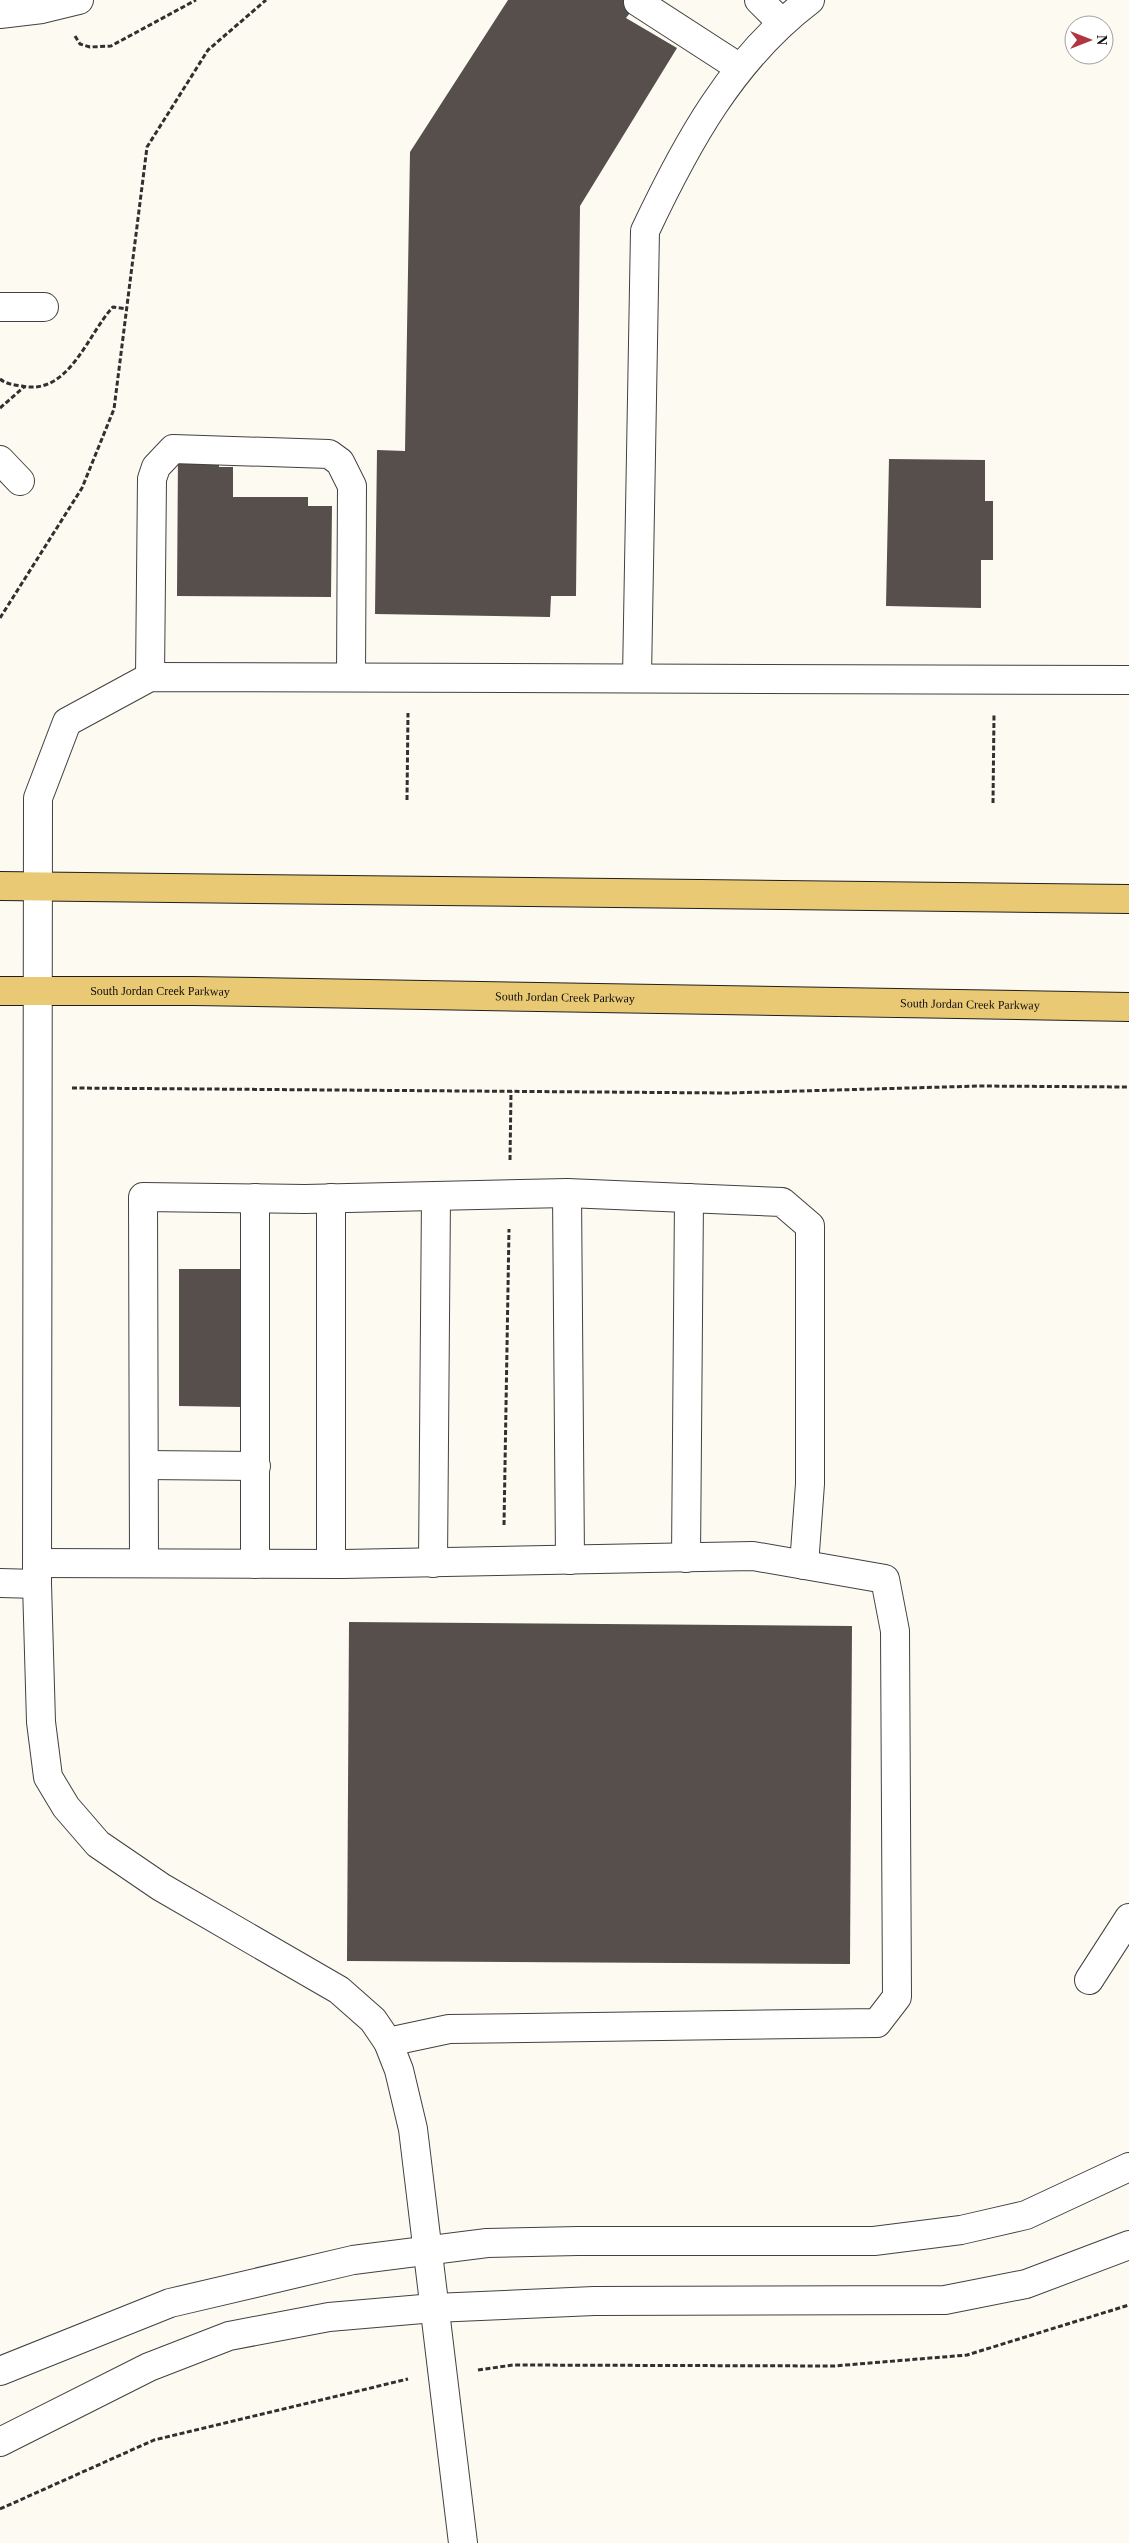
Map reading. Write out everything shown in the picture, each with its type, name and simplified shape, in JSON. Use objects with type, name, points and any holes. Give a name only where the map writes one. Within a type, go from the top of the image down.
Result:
[{"type":"main road","points":[[0,886],[1129,899]]},
{"type":"main road","name":"South Jordan Creek Parkway","points":[[0,991],[203,991],[1129,1007]]},
{"type":"lane","points":[[760,0],[781,22]]},
{"type":"lane","points":[[637,677],[645,231],[673,171],[710,109],[740,68],[781,22],[810,0]]},
{"type":"lane","points":[[0,14],[71,2]]},
{"type":"lane","points":[[638,2],[740,68]]},
{"type":"lane","points":[[0,307],[44,307]]},
{"type":"lane","points":[[150,677],[150,501],[152,479],[156,467],[174,449],[227,449],[329,454],[340,462],[348,475],[352,486],[351,677]]},
{"type":"lane","points":[[0,460],[20,481]]},
{"type":"lane","points":[[463,2543],[426,2250],[413,2128],[399,2070],[388,2042],[373,2020],[339,1990],[161,1887],[98,1844],[66,1807],[48,1777],[42,1731],[37,1573],[36,991],[38,798],[67,722],[150,677],[1129,680]]},
{"type":"lane","points":[[144,1563],[143,1197],[331,1198],[567,1193],[782,1202],[810,1226],[810,1484],[804,1565]]},
{"type":"lane","points":[[567,1193],[570,1560]]},
{"type":"lane","points":[[433,1563],[436,1196]]},
{"type":"lane","points":[[255,1198],[255,1564]]},
{"type":"lane","points":[[331,1198],[331,1564]]},
{"type":"lane","points":[[686,1558],[689,1198]]},
{"type":"lane","points":[[144,1465],[256,1466]]},
{"type":"lane","points":[[0,1583],[37,1573],[144,1563],[433,1563],[753,1556],[885,1579],[895,1631],[897,1997],[877,2023],[449,2030],[388,2042]]},
{"type":"lane","points":[[1089,1980],[1129,1918]]},
{"type":"lane","points":[[0,2371],[170,2303],[353,2260],[486,2243],[578,2240],[883,2239],[961,2230],[1026,2214],[1129,2167]]},
{"type":"lane","points":[[0,2442],[149,2367],[229,2336],[329,2317],[434,2308],[594,2301],[946,2300],[1026,2284],[1129,2245]]},
{"type":"path","points":[[71,2],[70,29],[80,44],[90,47],[111,46],[196,0]]},
{"type":"path","points":[[0,618],[82,488],[114,409],[147,147],[208,50],[266,0]]},
{"type":"path","points":[[0,379],[4,383],[24,387],[51,383],[76,363],[113,307],[127,309]]},
{"type":"path","points":[[0,408],[24,387]]},
{"type":"path","points":[[407,800],[408,677]]},
{"type":"path","points":[[993,803],[995,679]]},
{"type":"path","points":[[75,1088],[728,1093],[980,1086],[1129,1087]]},
{"type":"path","points":[[504,1561],[511,1091]]},
{"type":"path","points":[[0,2509],[154,2440],[398,2381],[513,2365],[834,2366],[967,2355],[1129,2305]]},
{"type":"building","points":[[508,0],[640,0],[626,18],[677,48],[580,206],[576,596],[551,596],[550,617],[375,614],[377,450],[405,451],[410,152]]},
{"type":"building","points":[[178,454],[219,455],[219,467],[233,467],[233,497],[308,497],[308,506],[332,506],[331,597],[177,596]]},
{"type":"building","points":[[889,459],[985,460],[985,501],[993,501],[993,560],[981,560],[981,608],[886,606]]},
{"type":"building","points":[[179,1269],[244,1269],[243,1407],[179,1406]]},
{"type":"building","points":[[349,1622],[852,1626],[850,1964],[347,1961]]}]
